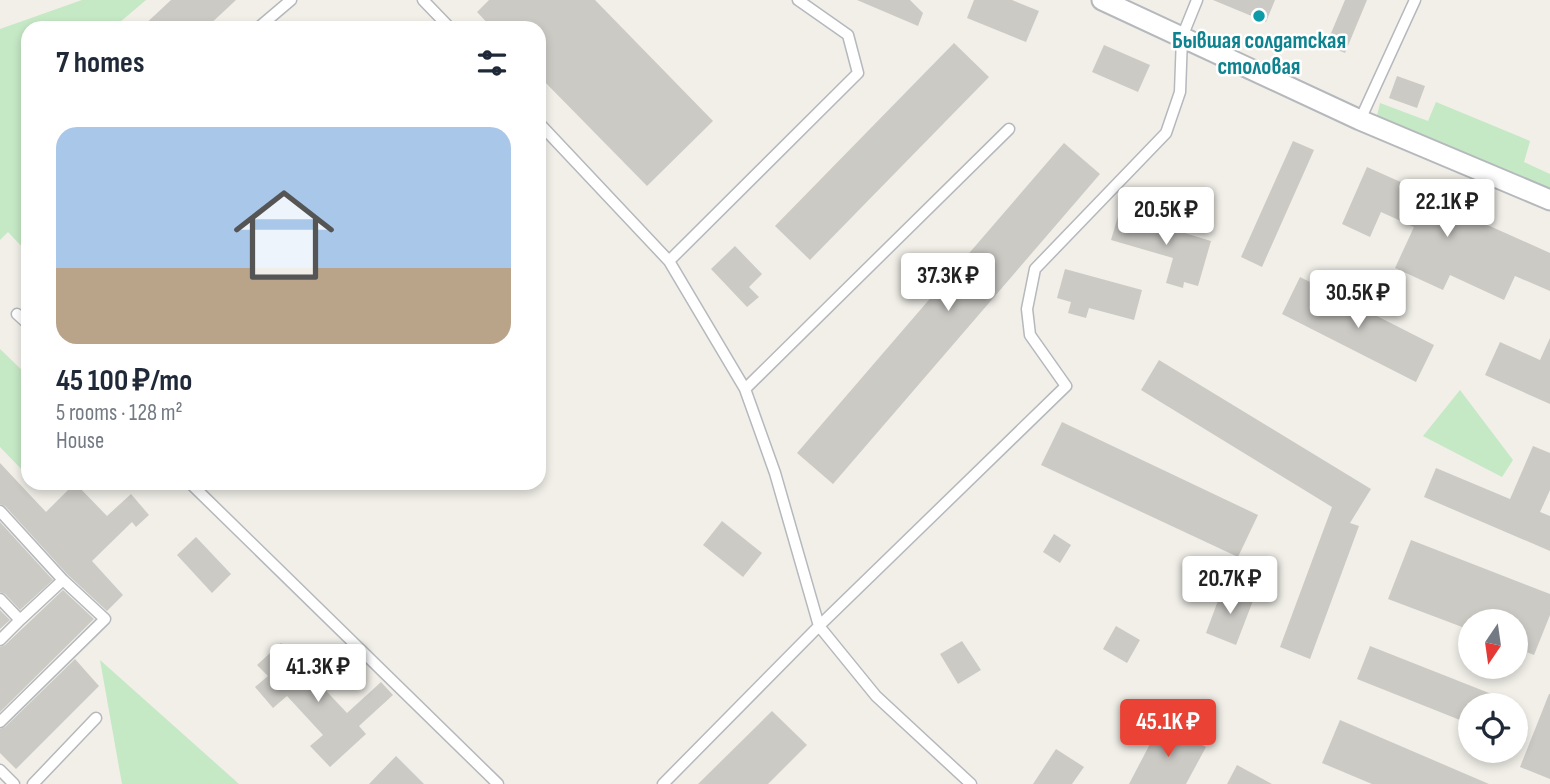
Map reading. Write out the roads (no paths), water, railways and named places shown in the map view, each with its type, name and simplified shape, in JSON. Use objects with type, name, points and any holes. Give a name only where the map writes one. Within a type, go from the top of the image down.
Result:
[{"type":"street","points":[[1102,0],[1360,120],[1550,200]]},
{"type":"lane","points":[[266,21],[291,0]]},
{"type":"lane","points":[[423,0],[443,21]]},
{"type":"lane","points":[[670,261],[858,73],[848,35],[798,0]]},
{"type":"lane","points":[[663,784],[819,626],[1066,386],[1030,335],[1027,309],[1035,269],[1166,133],[1180,92],[1182,37],[1197,0]]},
{"type":"lane","points":[[1360,120],[1415,0]]},
{"type":"lane","points":[[746,389],[1009,129]]},
{"type":"lane","points":[[546,130],[670,261],[746,389],[775,473],[819,626],[876,696],[971,784]]},
{"type":"lane","points":[[17,314],[21,318]]},
{"type":"lane","points":[[197,490],[498,784]]},
{"type":"lane","points":[[0,511],[63,580],[105,619],[0,722]]},
{"type":"lane","points":[[0,640],[63,580]]},
{"type":"lane","points":[[0,598],[20,620]]},
{"type":"lane","points":[[33,784],[96,718]]},
{"type":"lane","points":[[0,770],[14,784]]},
{"type":"place","name":"Бывшая солдатская столовая","points":[[1259,16]]}]
